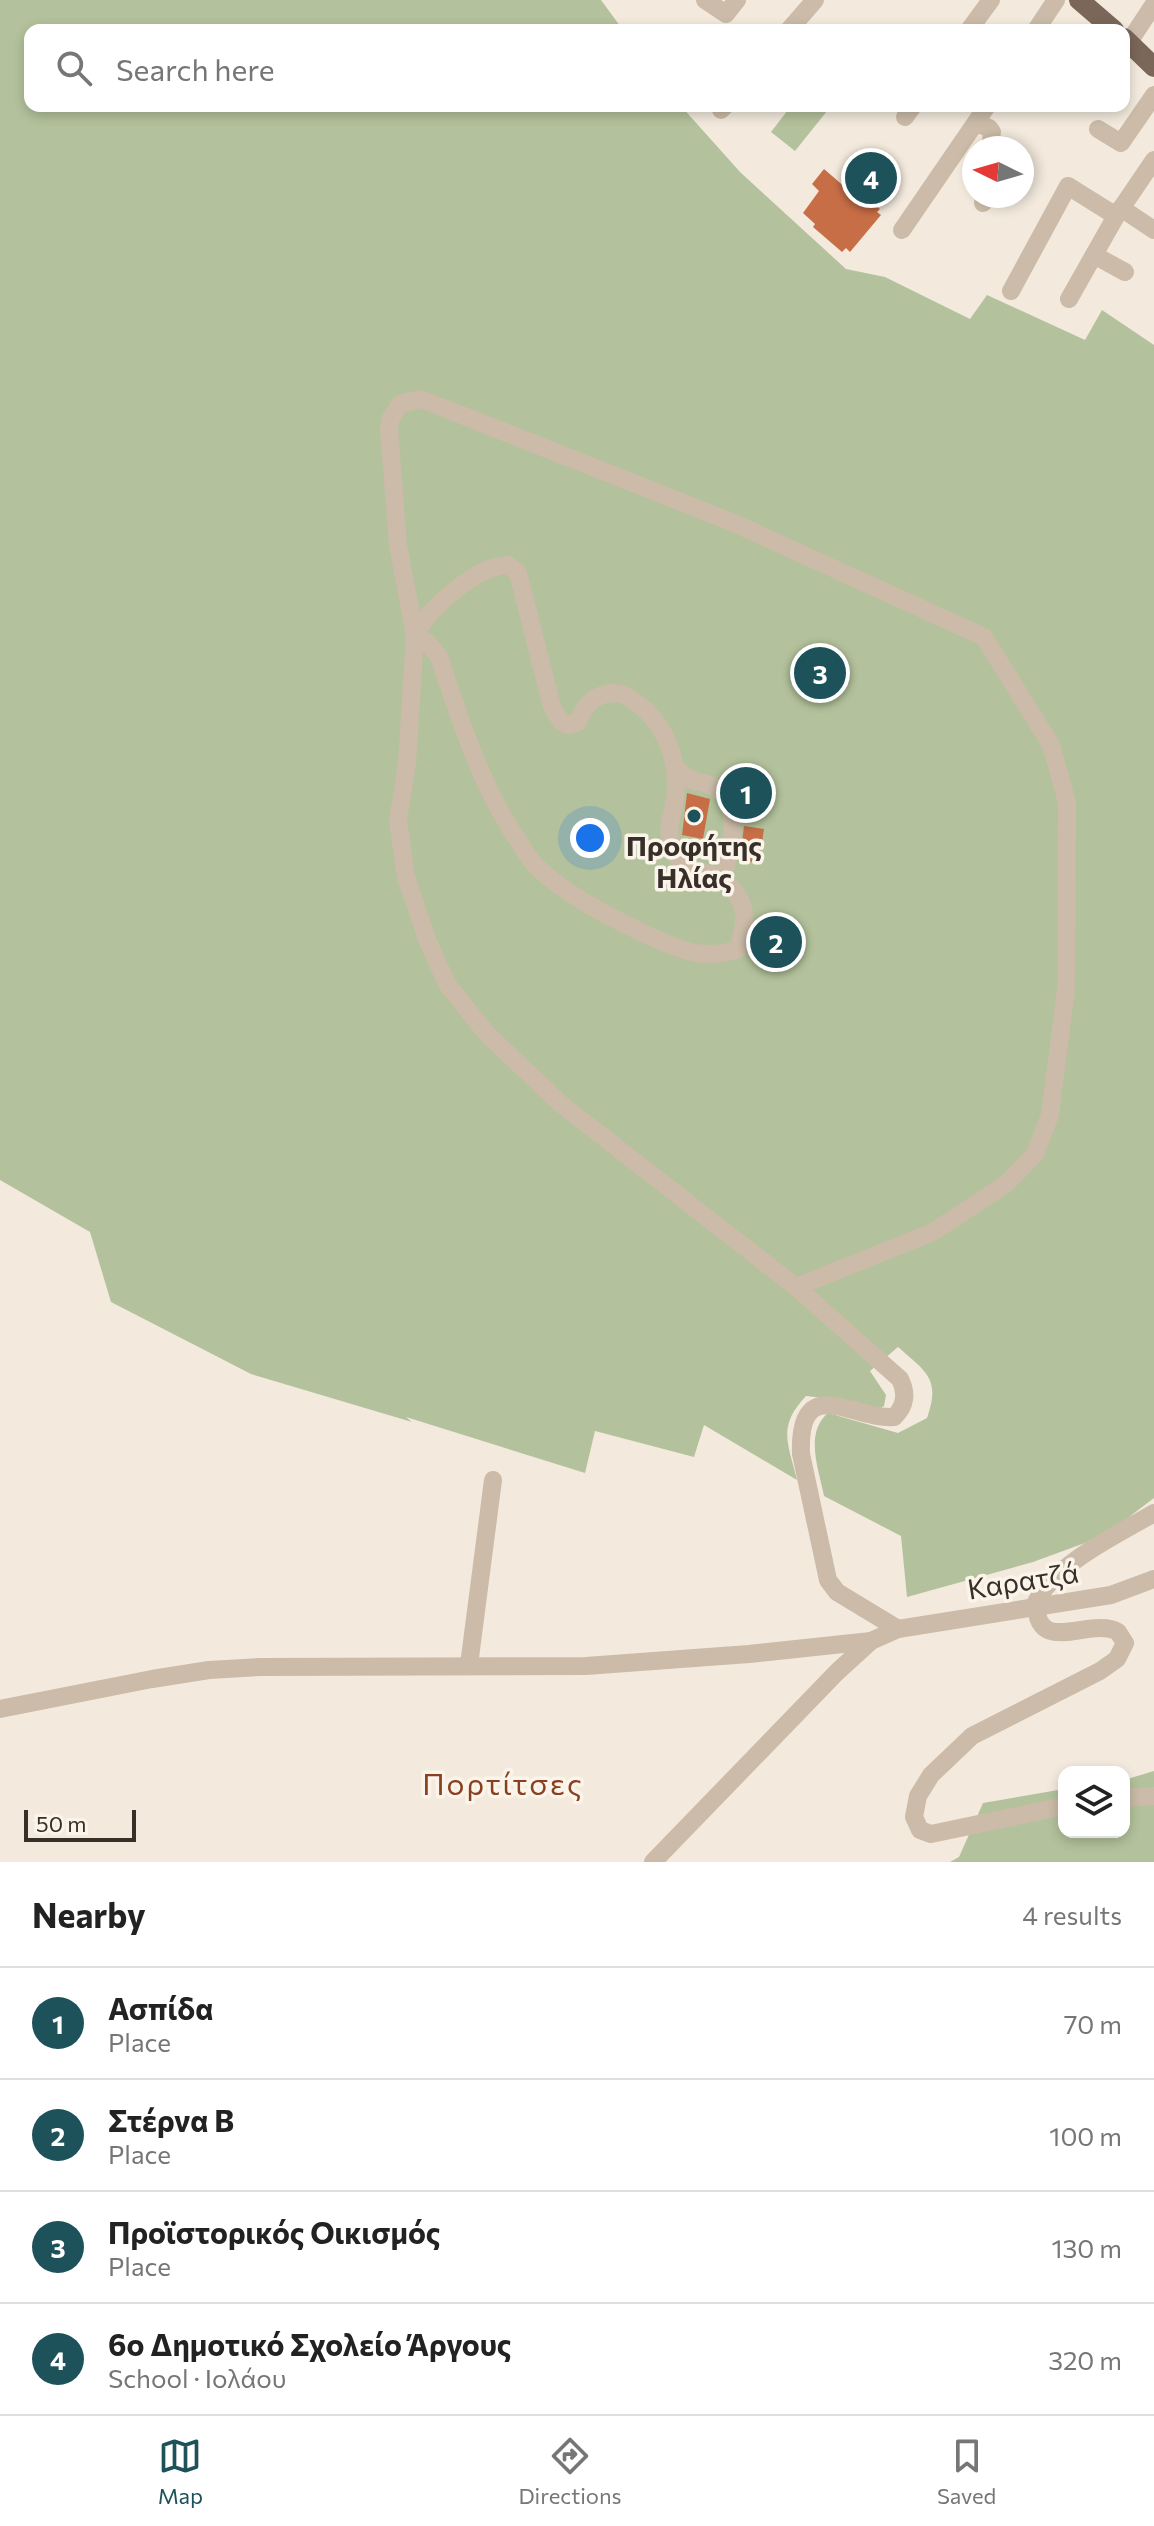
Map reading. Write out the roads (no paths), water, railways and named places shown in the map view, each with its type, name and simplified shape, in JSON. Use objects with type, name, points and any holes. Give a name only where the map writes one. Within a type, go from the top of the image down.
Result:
[{"type":"main road","points":[[1090,4],[1109,24]]},
{"type":"main road","points":[[1130,44],[1154,67]]},
{"type":"street","points":[[705,0],[726,14],[731,2]]},
{"type":"street","points":[[794,24],[815,0]]},
{"type":"street","points":[[973,24],[991,0]]},
{"type":"street","points":[[1040,24],[1056,0]]},
{"type":"street","points":[[1130,29],[1154,4]]},
{"type":"street","points":[[1098,129],[1121,143],[1154,95]]},
{"type":"street","points":[[902,230],[983,112]]},
{"type":"street","points":[[976,123],[989,128],[992,136]]},
{"type":"street","points":[[1069,299],[1119,212],[1148,181],[1154,160]]},
{"type":"street","points":[[1011,291],[1068,186],[1154,230]]},
{"type":"street","points":[[1094,255],[1125,272]]},
{"type":"street","points":[[796,1287],[933,1232],[1006,1184],[1035,1154],[1050,1115],[1066,989],[1067,802],[1051,745],[984,637],[734,523],[421,399],[400,404],[389,428],[398,545],[415,635],[407,763],[398,821],[406,877],[427,939],[447,984],[487,1034],[561,1104],[796,1287],[893,1370],[906,1390],[901,1411],[894,1417],[875,1416],[832,1404],[815,1409],[803,1427],[800,1439],[828,1580],[837,1592],[898,1629]]},
{"type":"street","points":[[499,565],[514,568],[518,573],[552,707],[561,721],[568,725],[577,723],[591,700],[610,693],[621,693],[642,707],[661,727],[676,769],[675,799],[668,829],[676,856],[698,873],[723,879],[743,902],[745,930],[738,949],[721,955],[682,951],[575,896],[535,865],[506,822],[477,767],[439,657],[428,643],[415,635],[428,614],[457,589],[490,568],[499,565]]},
{"type":"street","points":[[676,769],[726,795],[732,812],[723,879]]},
{"type":"street","points":[[469,1665],[493,1480]]},
{"type":"street","points":[[1058,1807],[931,1834],[920,1830],[914,1817],[918,1796],[931,1775],[972,1736],[1100,1671],[1117,1659],[1125,1643],[1114,1629],[1104,1627],[1054,1632],[1044,1629],[1039,1623],[1036,1608],[1039,1596],[1084,1555],[1154,1513]]},
{"type":"street","name":"Καρατζά","points":[[871,1641],[898,1629],[1111,1595],[1154,1579]]},
{"type":"street","points":[[0,1709],[209,1670],[260,1667],[586,1666],[871,1641]]},
{"type":"street","points":[[653,1862],[837,1672],[871,1641]]},
{"type":"street","points":[[1130,1798],[1154,1796]]},
{"type":"place","name":"6ο Δημοτικό Σχολείο Άργους","points":[[871,178]]},
{"type":"place","name":"Προϊστορικός Οικισμός","points":[[820,673]]},
{"type":"place","name":"Ασπίδα","points":[[746,793]]},
{"type":"place","name":"Προφήτης Ηλίας","points":[[694,816]]},
{"type":"place","name":"Στέρνα Β","points":[[776,942]]},
{"type":"district","name":"Πορτίτσες","points":[[503,1785]]}]
